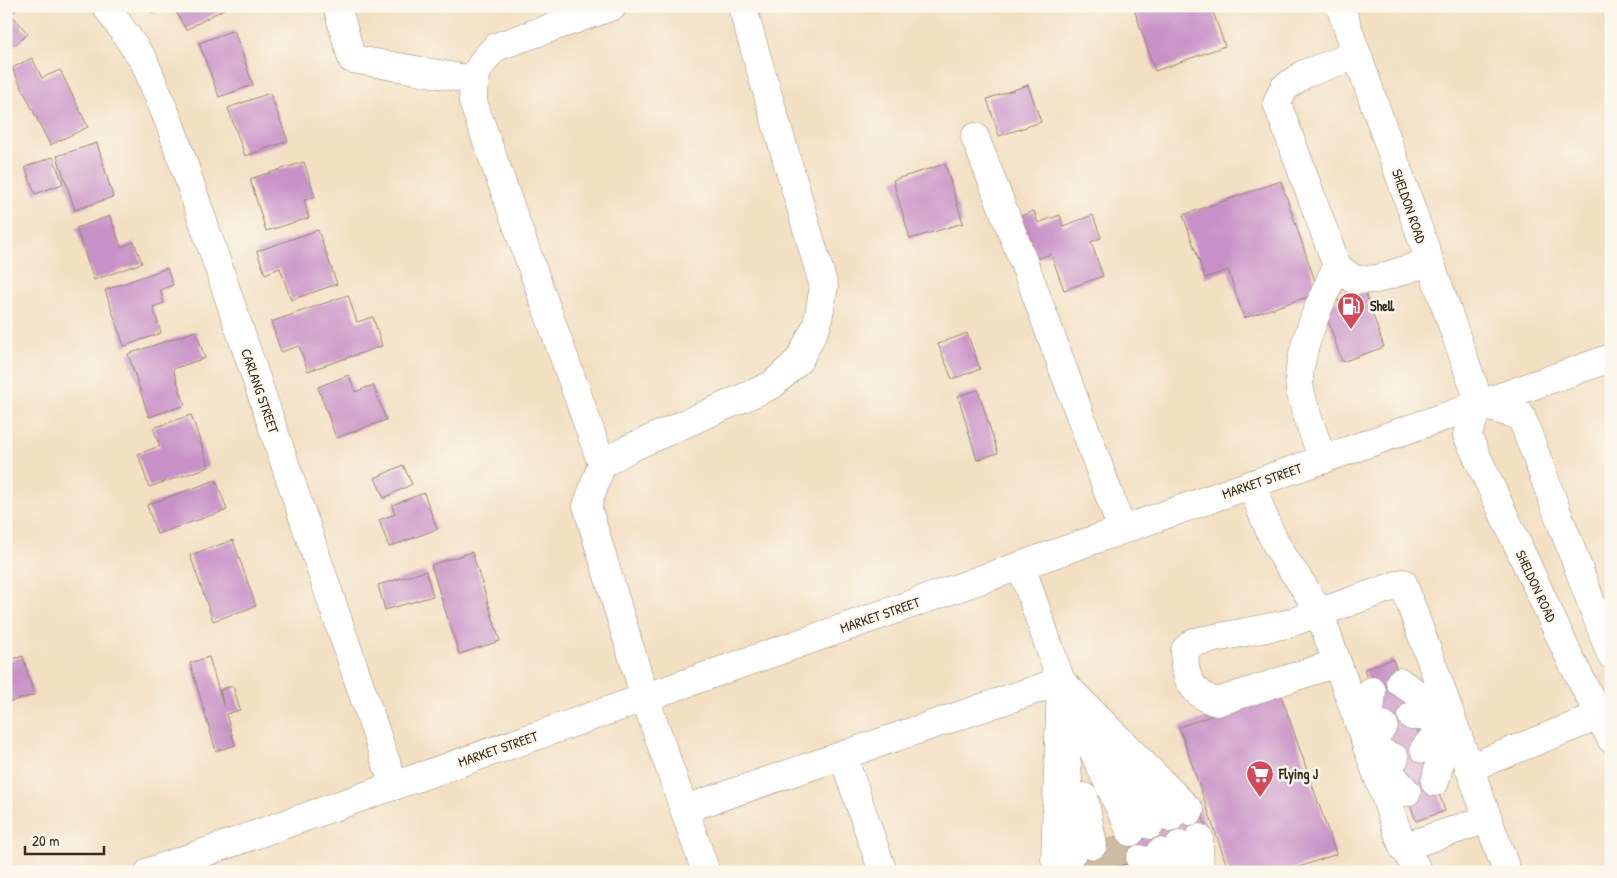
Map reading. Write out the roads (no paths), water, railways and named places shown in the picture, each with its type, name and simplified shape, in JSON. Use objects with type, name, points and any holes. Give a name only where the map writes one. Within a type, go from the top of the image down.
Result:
[{"type":"street","name":"CARLANG STREET","points":[[106,6],[144,62],[171,127],[394,786]]},
{"type":"street","points":[[337,6],[352,59],[473,80]]},
{"type":"street","points":[[613,6],[496,47],[482,61],[473,80],[473,102],[602,464],[587,506],[645,698],[706,872]]},
{"type":"street","points":[[602,464],[628,449],[772,385],[799,360],[817,325],[824,287],[742,6]]},
{"type":"street","name":"SHELDON ROAD","points":[[1340,6],[1480,404],[1467,435],[1535,584],[1605,727]]},
{"type":"street","points":[[1356,55],[1304,74],[1284,88],[1277,102],[1337,266],[1354,280],[1377,279],[1429,262]]},
{"type":"street","points":[[975,137],[1032,284],[1122,530]]},
{"type":"street","points":[[1323,460],[1300,389],[1301,363],[1322,299],[1337,266]]},
{"type":"street","name":"MARKET STREET","points":[[149,872],[1611,358]]},
{"type":"street","points":[[1480,404],[1520,416],[1611,655]]},
{"type":"street","points":[[1252,484],[1263,516],[1283,556],[1311,595],[1319,612],[1403,847],[1419,872]]},
{"type":"street","points":[[1021,566],[1061,681],[1122,835]]},
{"type":"street","points":[[1338,663],[1217,702],[1204,698],[1194,690],[1183,662],[1184,650],[1194,642],[1287,624],[1403,583],[1507,872]]},
{"type":"street","points":[[685,809],[1061,681]]},
{"type":"street","points":[[1061,681],[1122,835]]},
{"type":"street","points":[[1061,681],[1122,835]]},
{"type":"street","points":[[1061,681],[1122,835]]},
{"type":"street","points":[[1400,682],[1451,717]]},
{"type":"street","points":[[1372,691],[1367,747],[1406,792]]},
{"type":"street","points":[[1412,716],[1451,717]]},
{"type":"street","points":[[1424,750],[1451,717]]},
{"type":"street","points":[[1435,782],[1451,717]]},
{"type":"street","points":[[1367,747],[1384,725]]},
{"type":"street","points":[[1469,768],[1605,727]]},
{"type":"street","points":[[1367,747],[1395,758]]},
{"type":"street","points":[[843,756],[883,872]]},
{"type":"street","points":[[1403,847],[1488,819]]},
{"type":"street","points":[[1154,859],[1183,872]]},
{"type":"street","points":[[1154,859],[1200,872]]},
{"type":"tunnel","points":[[1112,838],[1122,866]]},
{"type":"tunnel","points":[[1093,845],[1103,872]]},
{"type":"tunnel","points":[[1073,852],[1079,872]]},
{"type":"place","name":"Shell","points":[[1351,330]]},
{"type":"place","name":"Flying J","points":[[1260,798]]}]
